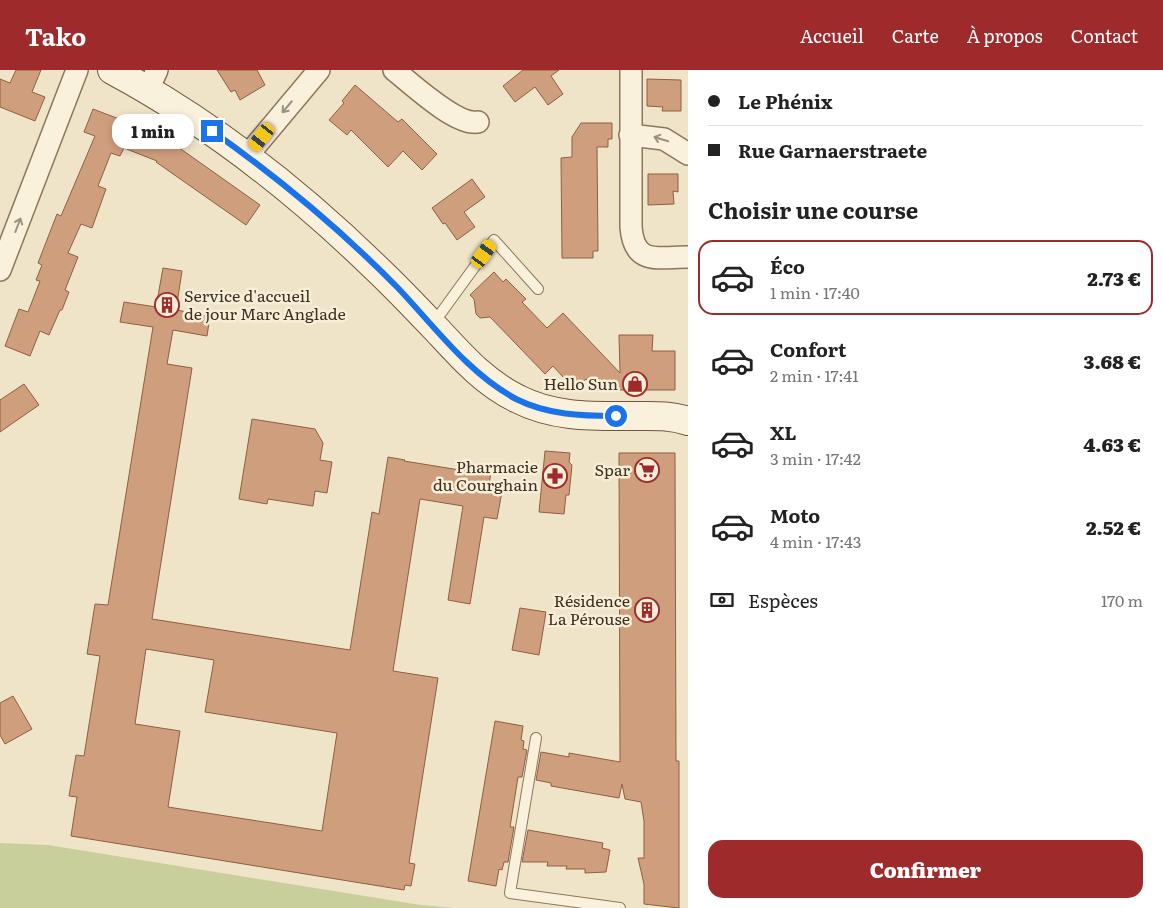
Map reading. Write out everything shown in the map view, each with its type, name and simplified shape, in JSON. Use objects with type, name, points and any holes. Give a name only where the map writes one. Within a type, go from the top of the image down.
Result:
[{"type":"street","points":[[0,270],[77,70]]},
{"type":"street","points":[[112,70],[152,80],[203,124],[284,184],[338,231],[398,288],[484,378],[504,392],[530,405],[554,412],[575,415],[665,416],[688,421]]},
{"type":"street","points":[[247,156],[319,70]]},
{"type":"street","points":[[394,70],[456,118],[469,122],[478,122]]},
{"type":"street","points":[[631,70],[631,228],[633,242],[639,253],[651,258],[688,257]]},
{"type":"street","points":[[630,135],[664,139],[688,154]]},
{"type":"lane","points":[[432,325],[494,240],[538,289]]},
{"type":"lane","points":[[536,738],[510,893],[620,908]]},
{"type":"green space","points":[[0,843],[48,845],[421,905],[455,908],[0,908]]},
{"type":"building","points":[[16,70],[41,70],[32,92],[45,97],[35,121],[0,107],[0,79],[10,83]]},
{"type":"building","points":[[217,70],[257,70],[265,85],[240,100],[235,90],[231,92]]},
{"type":"building","points":[[523,70],[559,70],[551,76],[563,94],[548,105],[535,87],[515,102],[503,86]]},
{"type":"building","points":[[647,79],[681,80],[681,111],[662,111],[663,107],[647,106]]},
{"type":"building","points":[[355,85],[398,122],[402,119],[437,154],[422,170],[403,151],[388,167],[351,130],[347,135],[329,120],[344,103],[342,101]]},
{"type":"building","points":[[93,109],[161,135],[260,205],[246,225],[157,161],[124,148],[120,156],[111,153],[98,186],[106,189],[92,228],[81,224],[68,253],[78,257],[65,290],[69,292],[62,310],[60,310],[49,335],[40,331],[30,356],[5,346],[19,309],[28,312],[40,281],[36,280],[42,265],[38,263],[57,214],[61,216],[95,136],[84,132]]},
{"type":"building","points":[[581,123],[612,123],[612,139],[608,139],[608,147],[597,147],[598,251],[593,251],[593,258],[562,258],[561,158],[572,157],[572,137]]},
{"type":"building","points":[[648,174],[678,174],[678,192],[673,191],[674,204],[648,205]]},
{"type":"building","points":[[472,179],[485,197],[464,212],[475,227],[457,240],[432,208]]},
{"type":"building","points":[[163,268],[182,271],[176,310],[210,316],[207,336],[173,330],[167,364],[192,368],[152,619],[350,650],[372,512],[379,514],[388,457],[472,472],[491,473],[489,484],[503,486],[497,519],[484,517],[470,604],[448,600],[463,506],[420,499],[393,671],[438,678],[409,863],[415,864],[411,886],[405,885],[404,890],[71,836],[77,797],[69,796],[76,755],[84,756],[100,656],[87,654],[95,604],[108,605],[153,327],[120,322],[124,302],[156,307]],"holes":[[[146,649],[214,660],[205,712],[337,733],[322,831],[168,807],[180,731],[135,724]]]},
{"type":"building","points":[[494,272],[503,282],[506,279],[526,299],[522,302],[547,328],[563,313],[620,373],[619,335],[653,335],[652,351],[675,351],[675,390],[596,390],[586,379],[574,389],[553,366],[545,374],[490,317],[480,318],[476,314],[474,299],[470,295]]},
{"type":"building","points":[[24,384],[39,405],[0,432],[0,400]]},
{"type":"building","points":[[252,419],[315,429],[323,443],[320,460],[332,462],[327,493],[315,491],[313,506],[268,499],[267,504],[239,499]]},
{"type":"building","name":"Pharmacie du Courghain","points":[[545,451],[570,453],[569,462],[572,465],[569,495],[566,495],[564,514],[539,512]]},
{"type":"building","points":[[619,453],[675,453],[676,761],[679,761],[679,908],[644,904],[644,884],[638,858],[644,858],[644,821],[641,802],[625,799],[622,784],[619,798],[551,786],[551,783],[536,780],[541,752],[569,757],[569,753],[620,762]]},
{"type":"building","points":[[520,608],[546,612],[539,655],[512,650]]},
{"type":"building","points":[[13,696],[32,729],[5,744],[0,735],[0,703]]},
{"type":"building","points":[[495,721],[523,726],[521,740],[524,741],[523,749],[527,750],[522,777],[518,777],[510,827],[514,827],[508,862],[504,862],[502,870],[499,869],[496,886],[468,881]]},
{"type":"building","points":[[528,830],[603,843],[602,848],[610,850],[606,872],[585,873],[585,869],[566,869],[567,866],[547,866],[548,862],[522,862]]},
{"type":"place","name":"Service d'accueil de jour Marc Anglade","points":[[167,305]]},
{"type":"place","name":"Hello Sun","points":[[635,384]]},
{"type":"place","name":"Spar","points":[[647,470]]},
{"type":"place","name":"Pharmacie du Courghain","points":[[555,476]]},
{"type":"place","name":"Résidence La Pérouse","points":[[647,610]]},
{"type":"route","points":[[212,131],[284,184],[338,231],[398,288],[464,360],[484,378],[504,392],[542,409],[582,416],[616,416]]}]
